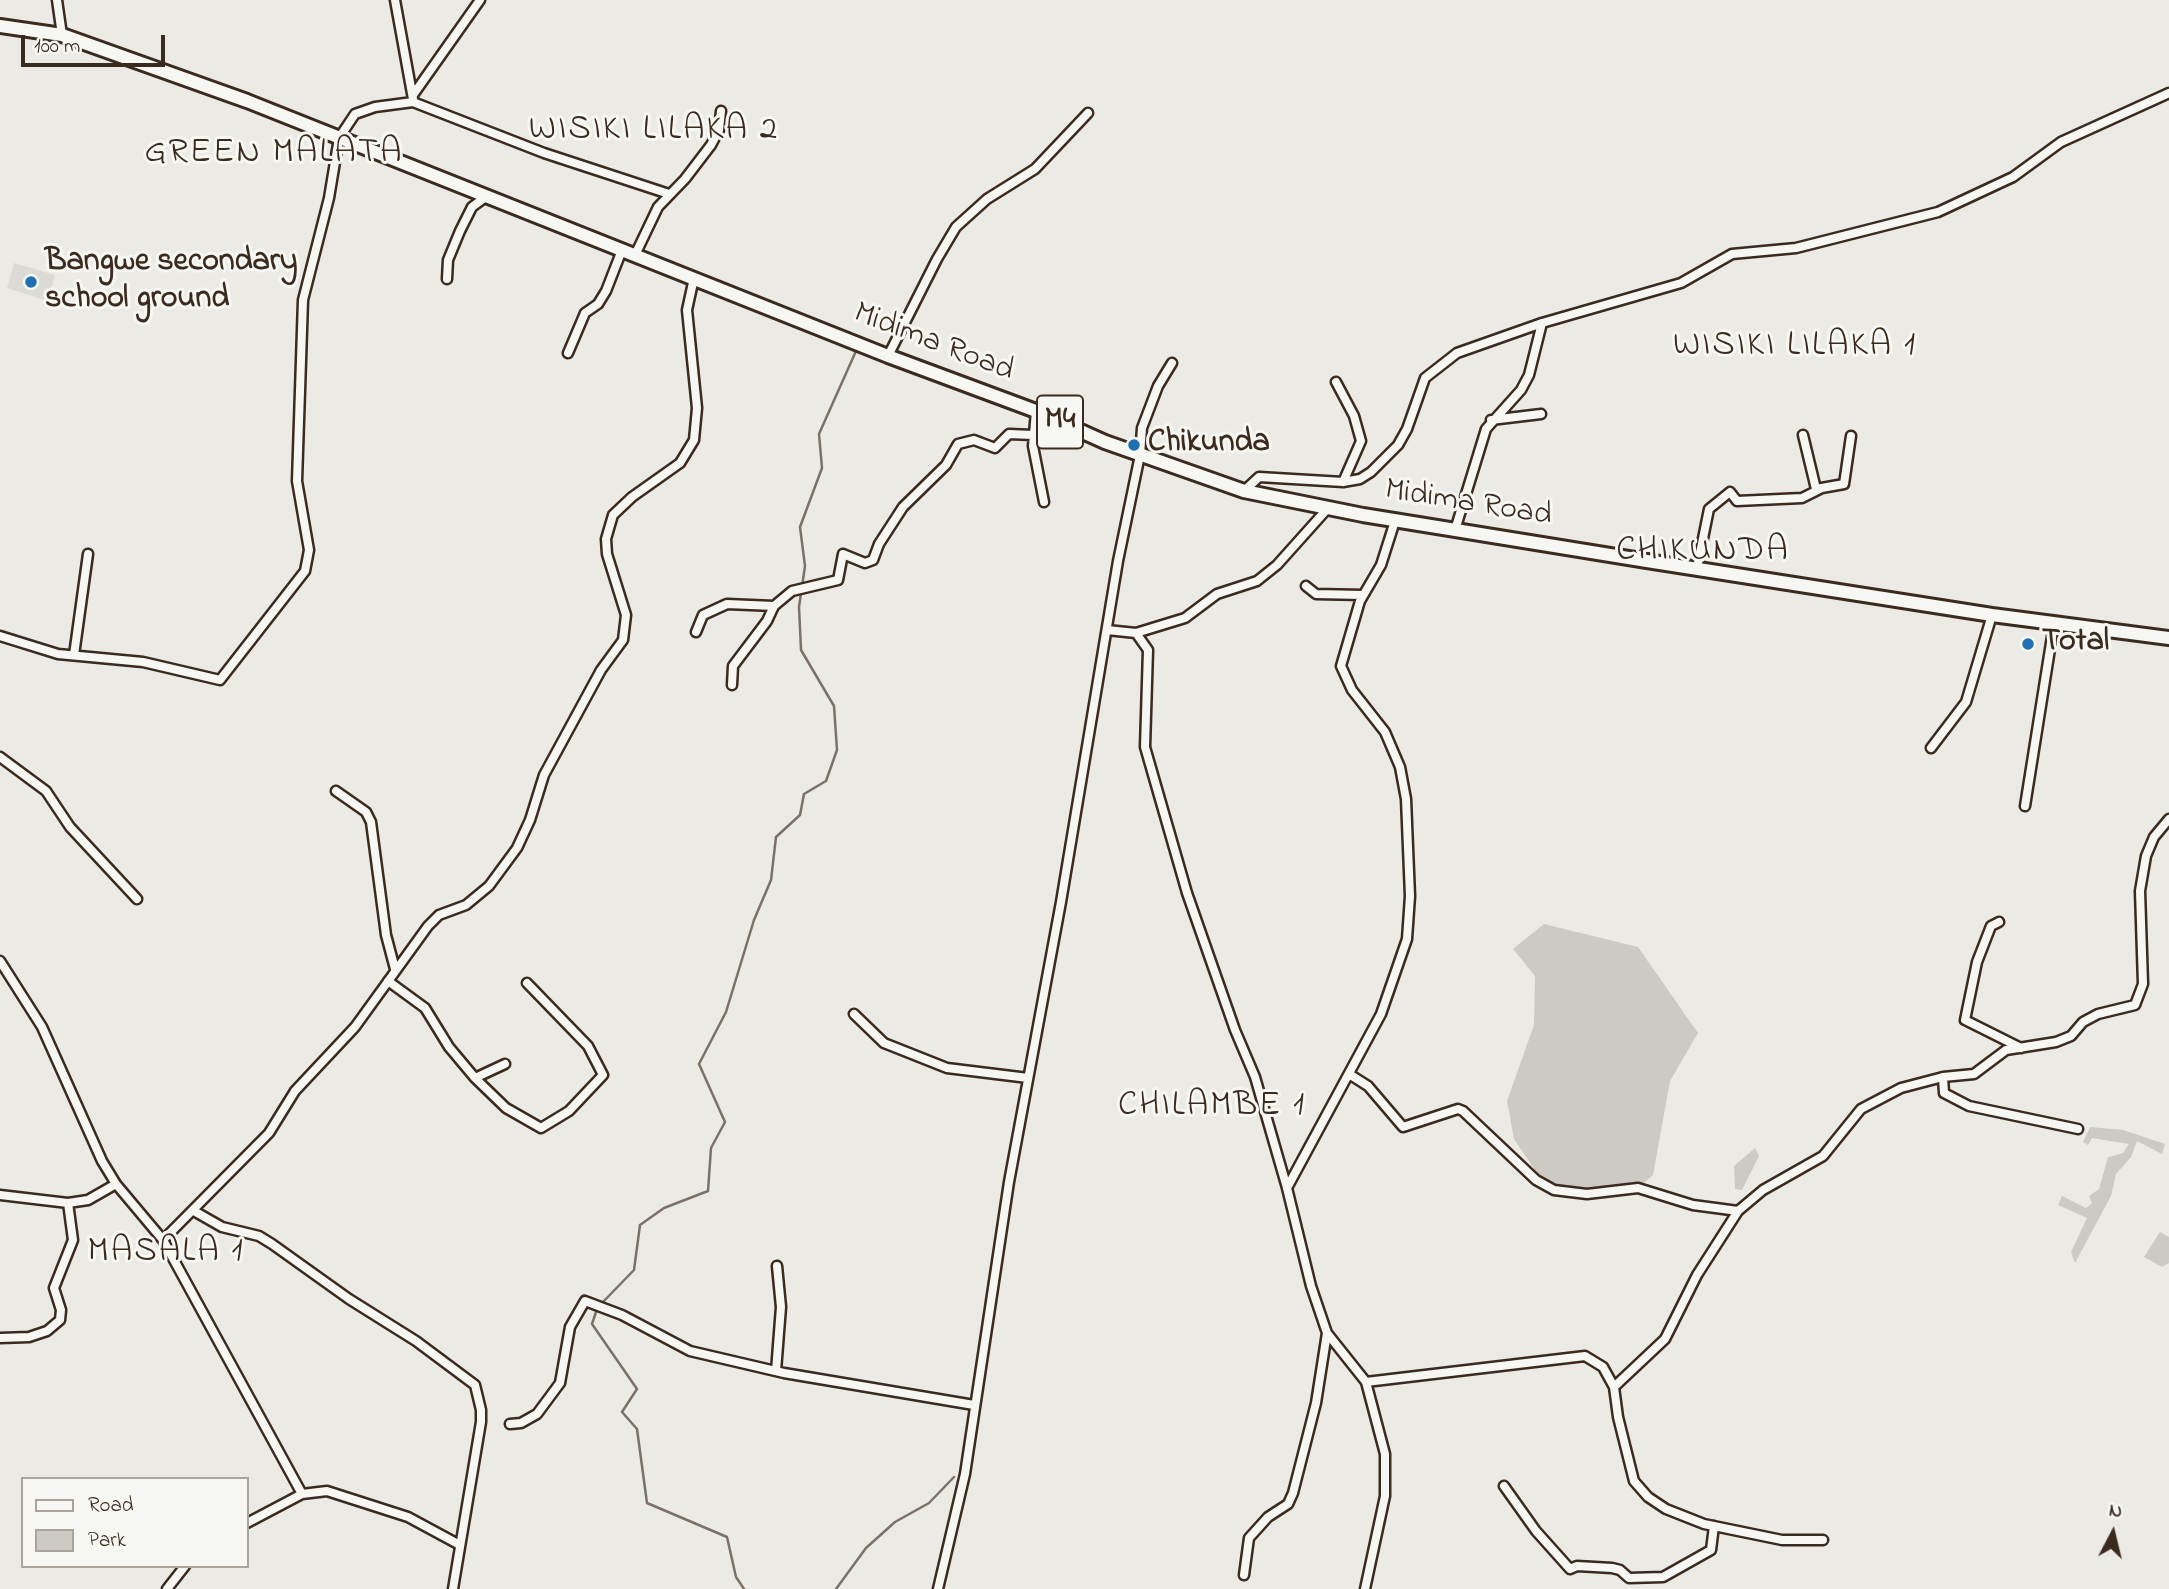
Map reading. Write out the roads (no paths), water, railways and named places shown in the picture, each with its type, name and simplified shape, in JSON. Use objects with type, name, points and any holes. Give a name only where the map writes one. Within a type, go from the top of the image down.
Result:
[{"type":"main road","name":"Midima Road","points":[[0,26],[62,35],[247,101],[888,356],[1036,411],[1140,455],[1244,491],[1395,521],[1992,615],[2169,638]]},
{"type":"street","points":[[57,0],[62,35]]},
{"type":"street","points":[[394,0],[413,99]]},
{"type":"street","points":[[413,99],[480,0]]},
{"type":"street","points":[[1244,491],[1253,481],[1268,476],[1343,482],[1360,479],[1371,472],[1398,444],[1407,429],[1425,378],[1437,366],[1481,343],[1681,283],[1732,254],[1796,248],[1938,212],[2013,177],[2061,142],[2169,93]]},
{"type":"street","points":[[0,636],[44,651],[143,662],[220,680],[305,571],[309,550],[297,489],[301,322],[309,274],[331,190],[339,138],[355,114],[413,99],[544,153],[669,194]]},
{"type":"street","points":[[635,255],[653,216],[711,145],[719,130],[721,111]]},
{"type":"street","points":[[888,356],[956,227],[987,199],[1035,169],[1088,113]]},
{"type":"street","points":[[447,279],[448,260],[472,206],[487,196]]},
{"type":"street","points":[[568,352],[585,313],[601,301],[622,250]]},
{"type":"street","points":[[163,1240],[269,1133],[302,1083],[342,1042],[395,969],[439,915],[466,905],[498,877],[523,837],[544,775],[601,670],[623,640],[626,615],[610,571],[606,539],[613,515],[621,506],[680,463],[694,440],[696,391],[687,310],[694,278]]},
{"type":"street","points":[[1455,530],[1491,420],[1521,390],[1529,375],[1542,323]]},
{"type":"street","points":[[938,1589],[965,1474],[1028,1078],[1062,902],[1107,629],[1147,412],[1163,376],[1172,363]]},
{"type":"street","points":[[1336,382],[1354,416],[1361,442],[1343,482]]},
{"type":"street","points":[[1036,411],[1033,435],[1044,502]]},
{"type":"street","points":[[1491,420],[1541,414]]},
{"type":"street","points":[[733,685],[733,666],[767,621],[774,606],[792,591],[838,580],[843,554],[865,563],[873,560],[879,544],[903,507],[946,464],[958,444],[974,440],[995,448],[1009,435],[1033,435]]},
{"type":"street","points":[[1803,436],[1816,489],[1820,489]]},
{"type":"street","points":[[1696,568],[1709,509],[1730,492],[1737,500],[1802,498],[1820,489],[1844,484],[1851,436]]},
{"type":"street","points":[[1107,629],[1136,633],[1185,618],[1217,594],[1245,586],[1267,574],[1328,508]]},
{"type":"street","points":[[1287,1188],[1390,993],[1407,939],[1409,914],[1406,799],[1400,767],[1385,732],[1352,690],[1341,666],[1350,627],[1363,595],[1381,565],[1395,521]]},
{"type":"street","points":[[74,655],[88,554]]},
{"type":"street","points":[[1306,586],[1316,594],[1363,595]]},
{"type":"street","points":[[696,632],[703,615],[727,604],[774,606]]},
{"type":"street","points":[[1931,748],[1966,702],[1992,615]]},
{"type":"street","points":[[2025,806],[2054,624]]},
{"type":"street","points":[[1136,633],[1148,650],[1144,729],[1148,758],[1187,893],[1235,1030],[1255,1077],[1275,1154],[1287,1188],[1311,1286],[1327,1333],[1366,1382],[1386,1466],[1385,1496],[1365,1589]]},
{"type":"street","points":[[0,757],[46,791],[82,842],[137,899]]},
{"type":"street","points":[[336,791],[366,812],[370,822],[386,935],[395,969]]},
{"type":"street","points":[[1614,1387],[1665,1339],[1697,1276],[1738,1211],[1763,1190],[1823,1156],[1861,1109],[1901,1088],[1942,1077],[1974,1074],[2006,1050],[2065,1039],[2098,1014],[2135,1005],[2139,1000],[2144,966],[2140,891],[2148,848],[2169,819]]},
{"type":"street","points":[[1999,922],[1991,926],[1977,961],[1965,1020],[2021,1048]]},
{"type":"street","points":[[0,961],[42,1027],[102,1161],[116,1184],[163,1240],[302,1494]]},
{"type":"street","points":[[388,981],[425,1008],[449,1047],[475,1078],[506,1108],[541,1128],[569,1111],[603,1075],[588,1046],[527,983]]},
{"type":"street","points":[[854,1014],[884,1043],[947,1068],[1028,1078]]},
{"type":"street","points":[[475,1078],[505,1064]]},
{"type":"street","points":[[1349,1074],[1368,1086],[1403,1127],[1458,1109],[1463,1111],[1536,1180],[1554,1190],[1587,1194],[1638,1188],[1693,1205],[1738,1211]]},
{"type":"street","points":[[1942,1077],[1944,1093],[1969,1106],[2078,1129]]},
{"type":"street","points":[[0,1195],[68,1203],[88,1200],[116,1184]]},
{"type":"street","points":[[0,1338],[29,1337],[47,1331],[60,1320],[61,1310],[54,1287],[73,1240],[68,1203]]},
{"type":"street","points":[[194,1211],[209,1222],[259,1236],[272,1244],[349,1299],[416,1341],[475,1385],[481,1422],[458,1544],[453,1589]]},
{"type":"street","points":[[776,1371],[782,1307],[778,1266]]},
{"type":"street","points":[[510,1424],[522,1423],[537,1414],[560,1383],[570,1327],[585,1301],[622,1315],[690,1351],[776,1371],[974,1405]]},
{"type":"street","points":[[1244,1575],[1249,1538],[1268,1517],[1287,1504],[1293,1493],[1316,1404],[1327,1333]]},
{"type":"street","points":[[1366,1382],[1575,1356],[1597,1361],[1614,1387],[1618,1417],[1634,1481],[1639,1490],[1666,1509],[1714,1526],[1782,1539],[1823,1540]]},
{"type":"street","points":[[1504,1486],[1536,1531],[1570,1569],[1577,1566],[1620,1570],[1629,1578],[1663,1577],[1711,1550],[1714,1526]]},
{"type":"street","points":[[248,1522],[313,1491],[344,1496],[408,1517],[458,1544]]},
{"type":"street","points":[[167,1589],[183,1568]]},
{"type":"waterway","points":[[601,1304],[634,1270],[640,1225],[664,1208],[708,1191],[711,1148],[725,1122],[699,1064],[726,1012],[754,920],[771,880],[776,837],[800,815],[804,794],[826,781],[837,750],[834,706],[801,650],[799,607],[805,566],[800,527],[822,468],[819,434],[856,351]]},
{"type":"waterway","points":[[597,1309],[592,1324],[637,1389],[622,1412],[637,1429],[647,1503],[727,1537],[736,1577],[744,1589]]},
{"type":"waterway","points":[[836,1589],[866,1548],[895,1522],[929,1503],[954,1477]]},
{"type":"place","name":"Bangwe secondary school ground","points":[[31,282]]},
{"type":"place","name":"Chikunda","points":[[1134,445]]},
{"type":"place","name":"Total","points":[[2028,644]]},
{"type":"district","name":"WISIKI LILAKA 2","points":[[654,132]]},
{"type":"district","name":"GREEN MALATA","points":[[274,155]]},
{"type":"district","name":"WISIKI LILAKA 1","points":[[1795,348]]},
{"type":"district","name":"CHIKUNDA","points":[[1703,553]]},
{"type":"district","name":"CHILAMBE 1","points":[[1212,1108]]},
{"type":"district","name":"MASALA 1","points":[[166,1254]]}]
